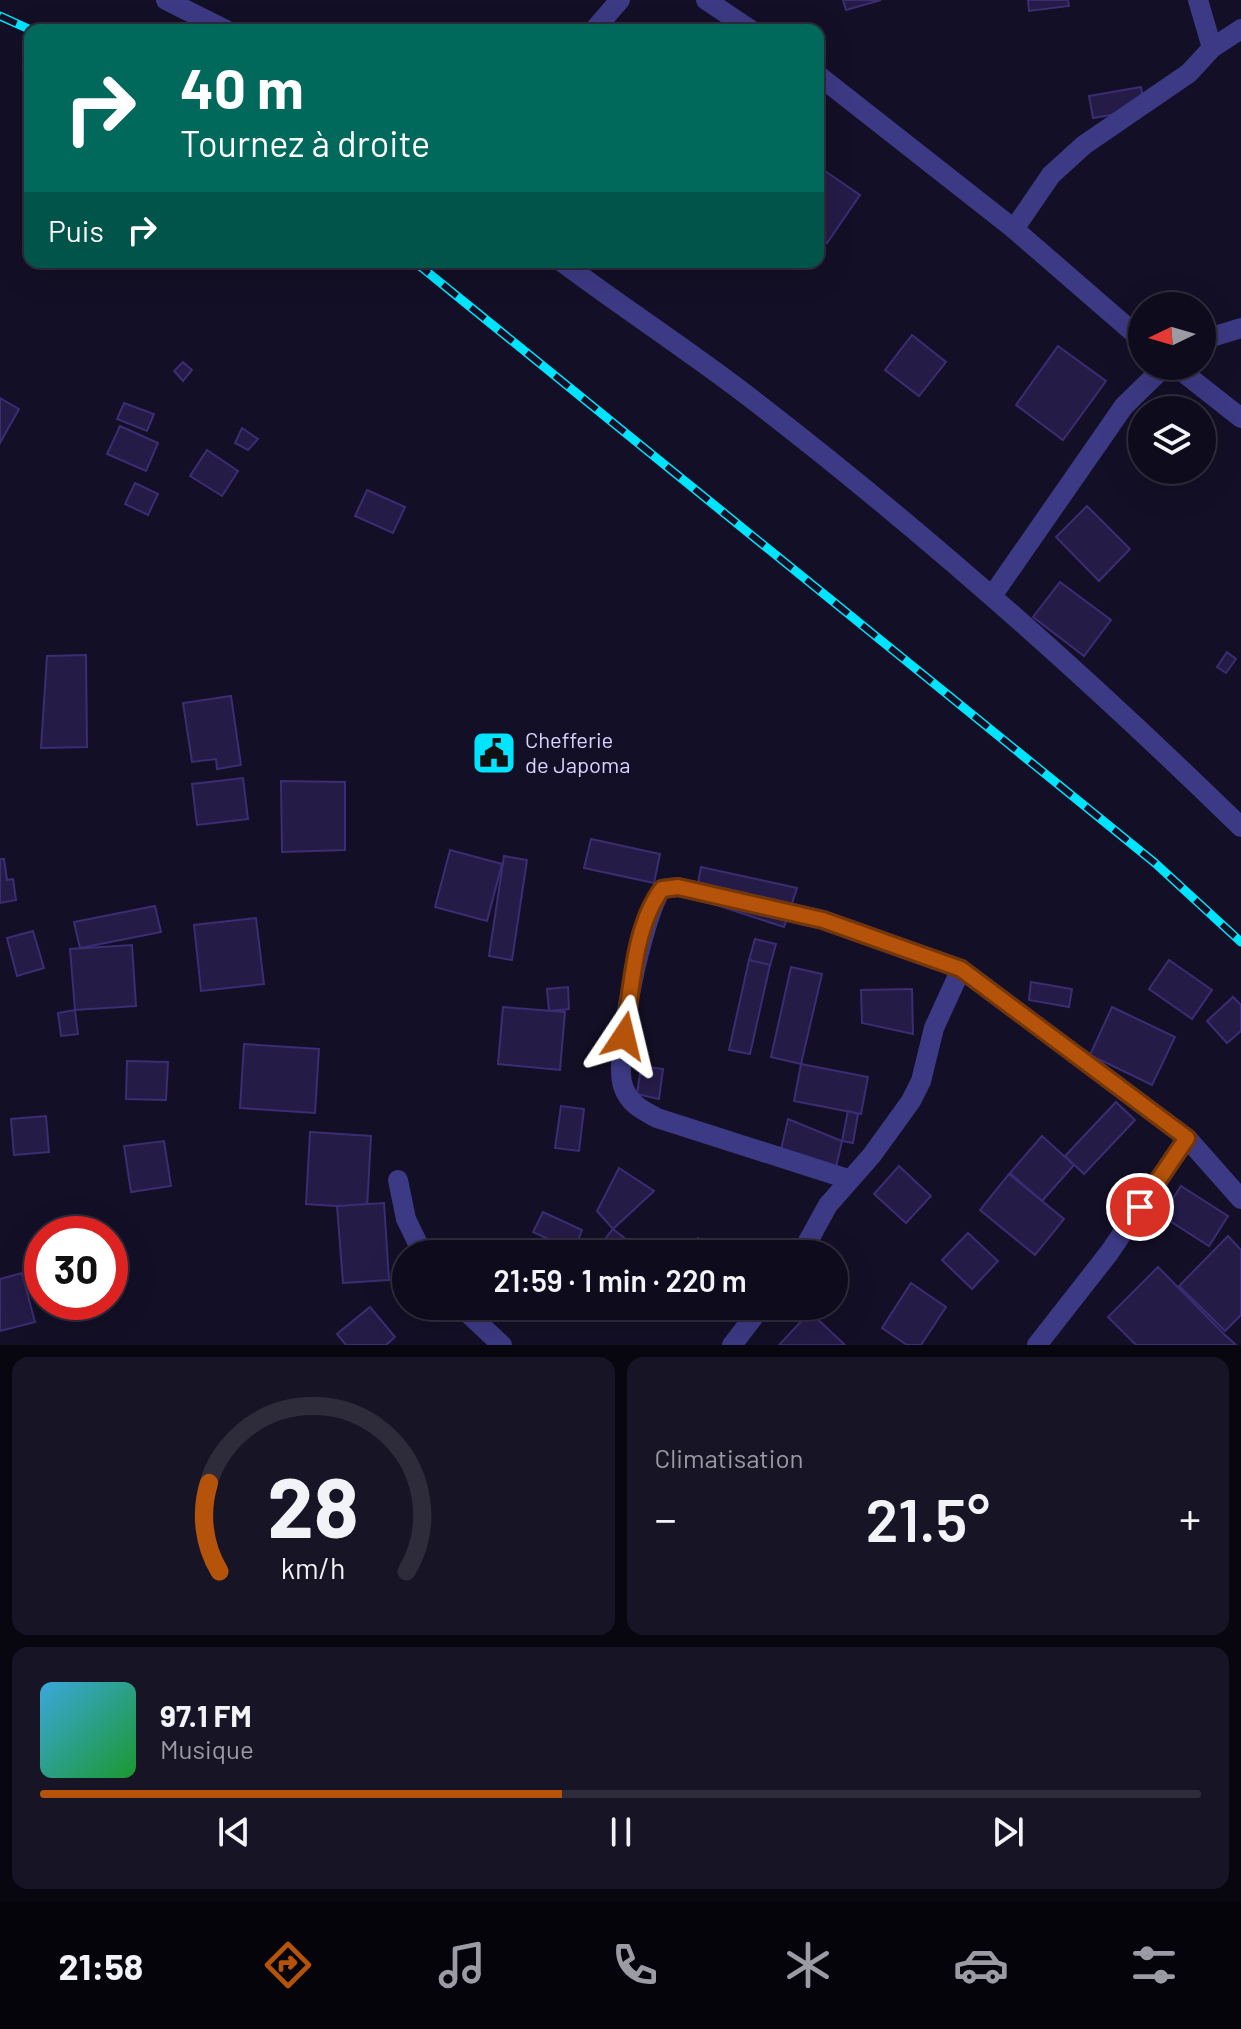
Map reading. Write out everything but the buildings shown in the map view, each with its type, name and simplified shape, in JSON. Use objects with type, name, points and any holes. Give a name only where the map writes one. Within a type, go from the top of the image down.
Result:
[{"type":"street","points":[[166,0],[214,24]]},
{"type":"street","points":[[599,24],[620,0]]},
{"type":"street","points":[[706,0],[742,24]]},
{"type":"street","points":[[1198,0],[1212,48]]},
{"type":"street","points":[[1014,229],[1051,175],[1084,145],[1189,73],[1212,48],[1241,29]]},
{"type":"street","points":[[824,80],[1014,229],[1128,328]]},
{"type":"street","points":[[570,268],[743,392],[992,596],[1053,648],[1241,827]]},
{"type":"street","points":[[1216,336],[1241,328]]},
{"type":"street","points":[[992,596],[1124,406],[1151,380]]},
{"type":"street","points":[[1193,380],[1241,418]]},
{"type":"street","points":[[848,1179],[657,1118],[634,1107],[622,1084],[624,1036],[639,948],[652,902],[662,889],[678,887],[823,920],[961,969],[1187,1138],[1241,1199]]},
{"type":"street","points":[[810,1240],[848,1179],[872,1155],[911,1101],[921,1081],[934,1028],[961,969]]},
{"type":"street","points":[[1037,1345],[1109,1253],[1187,1138]]},
{"type":"street","points":[[398,1180],[406,1219],[416,1240]]},
{"type":"street","points":[[475,1320],[502,1345]]},
{"type":"street","points":[[732,1345],[751,1320]]},
{"type":"railway","points":[[0,16],[24,27]]},
{"type":"railway","points":[[422,268],[1155,863],[1241,942]]},
{"type":"place","name":"Chefferie de Japoma","points":[[494,753]]},
{"type":"route","points":[[624,1036],[639,948],[652,902],[662,889],[678,887],[823,920],[888,940],[961,969],[1187,1138],[1140,1207]]}]
